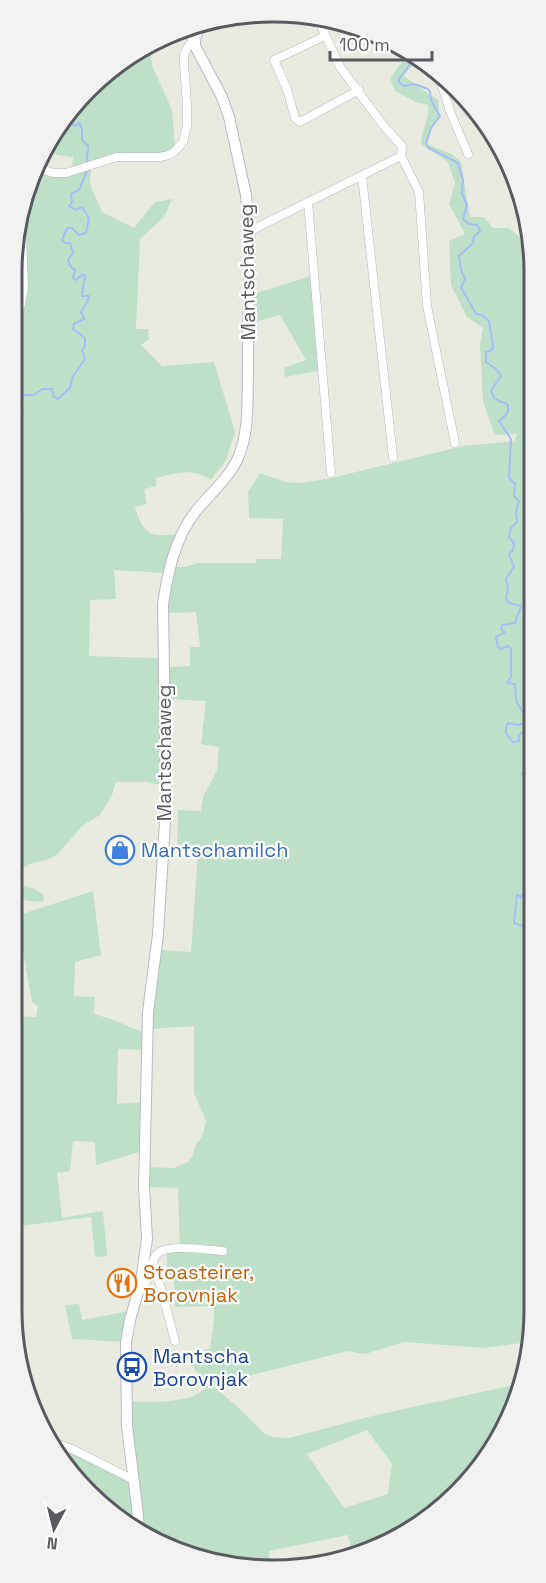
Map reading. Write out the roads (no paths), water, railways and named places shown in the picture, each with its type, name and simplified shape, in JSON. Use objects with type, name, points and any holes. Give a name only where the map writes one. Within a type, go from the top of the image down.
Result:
[{"type":"street","points":[[321,27],[340,67],[383,125],[402,146],[401,156],[419,192],[427,306],[455,443]]},
{"type":"street","points":[[45,170],[66,174],[123,156],[154,158],[171,154],[179,148],[185,134],[188,116],[184,54],[195,41],[197,34]]},
{"type":"street","points":[[325,36],[274,60],[287,89],[295,118],[300,122],[359,90]]},
{"type":"street","points":[[189,37],[195,41]]},
{"type":"street","name":"Mantschaweg","points":[[138,1521],[127,1425],[125,1368],[126,1336],[141,1281],[147,1239],[144,1187],[148,1012],[158,935],[166,805],[163,604],[170,566],[181,535],[195,513],[232,468],[243,445],[247,398],[250,231],[246,195],[229,117],[222,97],[197,53],[195,41]]},
{"type":"street","points":[[443,90],[468,154]]},
{"type":"street","points":[[250,231],[401,156]]},
{"type":"street","points":[[362,176],[393,457]]},
{"type":"street","points":[[308,202],[331,473]]},
{"type":"street","points":[[22,298],[23,258]]},
{"type":"street","points":[[147,1239],[154,1259]]},
{"type":"street","points":[[135,1301],[152,1271],[158,1252],[167,1248],[223,1251]]},
{"type":"street","points":[[152,1271],[159,1281],[175,1341]]},
{"type":"street","points":[[63,1446],[134,1480]]},
{"type":"waterway","points":[[411,64],[399,82],[404,86],[414,84],[430,92],[431,100],[440,116],[431,128],[426,144],[429,148],[458,163],[463,180],[462,194],[467,205],[463,219],[469,224],[477,225],[480,231],[474,237],[473,243],[459,256],[465,279],[461,287],[476,314],[482,315],[489,321],[493,346],[492,350],[486,352],[486,362],[501,376],[491,391],[495,398],[507,404],[508,407],[507,414],[499,421],[511,439],[509,478],[515,484],[514,496],[519,501],[516,512],[517,522],[511,528],[509,537],[514,543],[513,550],[509,554],[514,567],[506,579],[508,589],[506,598],[509,603],[521,606],[515,623],[502,625],[501,629],[505,632],[496,637],[498,647],[511,648],[511,677],[507,683],[515,684],[516,701],[524,714]]},
{"type":"waterway","points":[[22,397],[33,395],[43,389],[52,389],[54,397],[58,399],[70,388],[72,378],[85,359],[82,350],[85,346],[85,338],[73,329],[74,324],[84,319],[81,312],[89,296],[82,296],[85,275],[76,280],[73,278],[75,270],[68,260],[73,253],[70,243],[62,240],[67,228],[72,228],[79,235],[86,233],[89,218],[82,207],[76,210],[69,206],[72,202],[71,194],[79,190],[86,173],[88,146],[82,140],[82,129],[79,123],[75,126],[72,124]]},
{"type":"waterway","points":[[22,411],[22,416]]},
{"type":"waterway","points":[[524,723],[518,725],[508,723],[506,731],[513,742],[519,741],[519,735],[523,732],[524,734]]},
{"type":"waterway","points":[[524,772],[522,773],[524,775]]},
{"type":"waterway","points":[[524,833],[524,837]]},
{"type":"waterway","points":[[524,892],[521,897],[517,895],[514,923],[524,927]]},
{"type":"place","name":"Mantschamilch","points":[[120,850]]},
{"type":"place","name":"Stoasteirer, Borovnjak","points":[[122,1283]]},
{"type":"place","name":"Mantscha Borovnjak","points":[[132,1367]]}]
